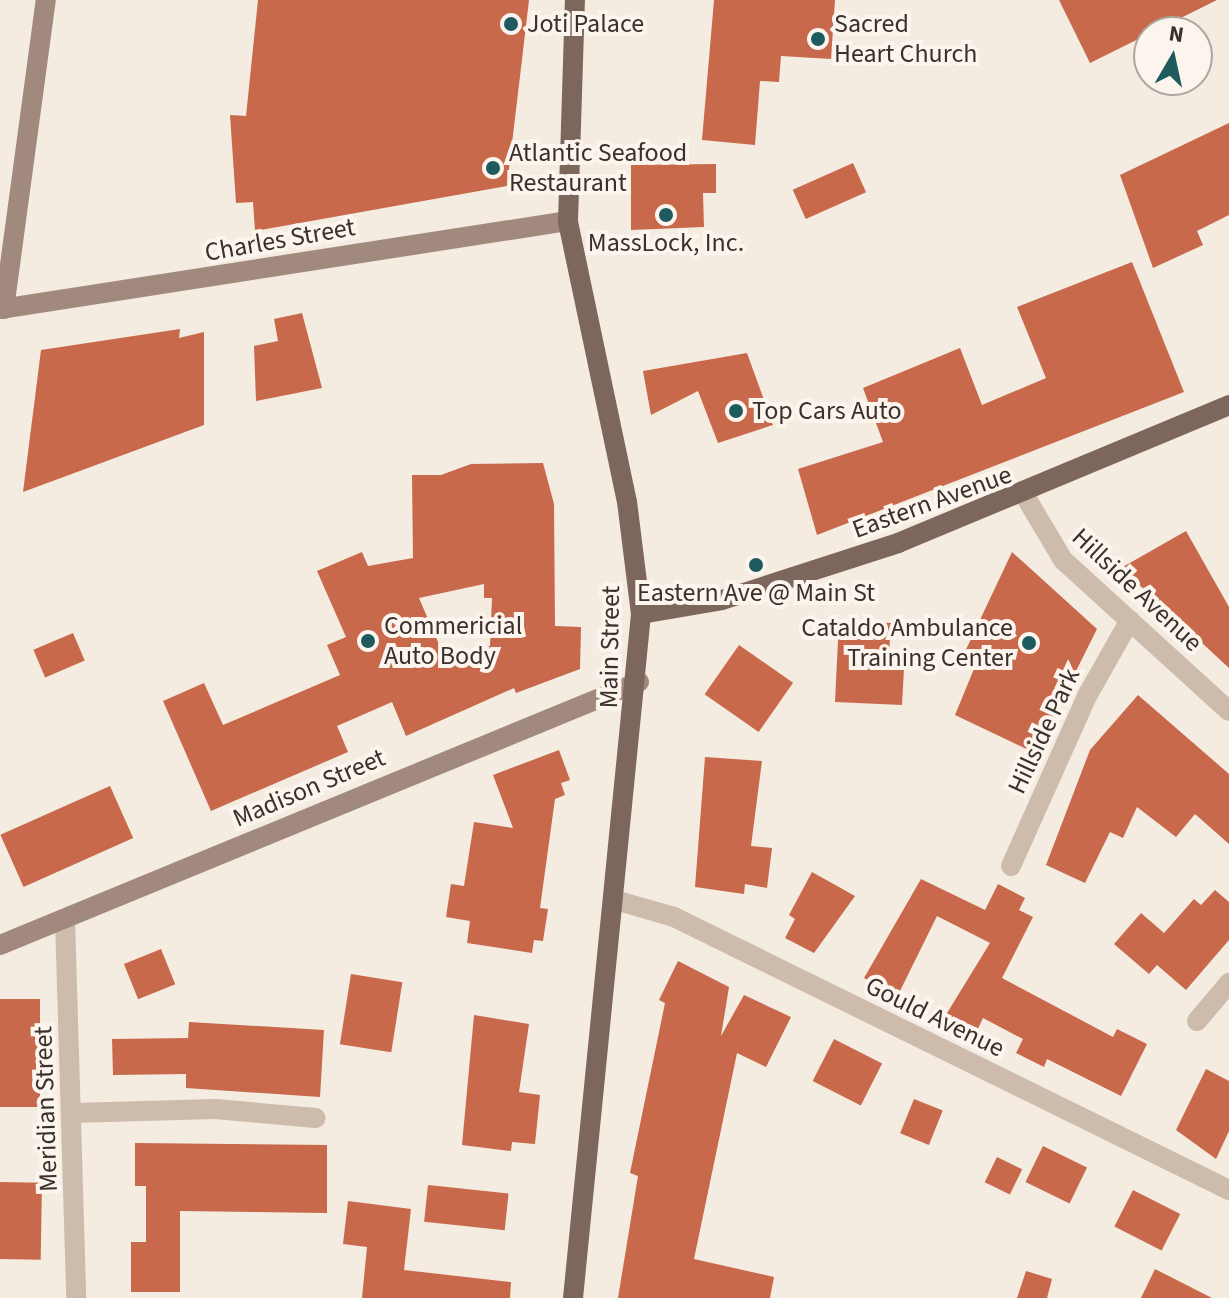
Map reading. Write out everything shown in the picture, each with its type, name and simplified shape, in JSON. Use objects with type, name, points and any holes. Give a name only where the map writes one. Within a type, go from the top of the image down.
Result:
[{"type":"main road","name":"Main Street","points":[[573,1298],[639,682],[641,614],[627,502],[568,221],[575,0]]},
{"type":"main road","name":"Eastern Avenue","points":[[641,614],[736,596],[1025,496],[1229,405]]},
{"type":"street","points":[[2,309],[46,0]]},
{"type":"street","name":"Charles Street","points":[[2,309],[568,221]]},
{"type":"street","name":"Hillside Avenue","points":[[1025,496],[1052,547],[1229,711]]},
{"type":"street","name":"Hillside Park","points":[[1011,866],[1087,696],[1130,620]]},
{"type":"street","name":"Madison Street","points":[[0,945],[639,682]]},
{"type":"street","name":"Gould Avenue","points":[[615,900],[674,917],[1229,1190]]},
{"type":"street","name":"Meridian Street","points":[[65,919],[76,1298]]},
{"type":"street","points":[[1197,1021],[1229,983]]},
{"type":"street","points":[[73,1113],[215,1109],[316,1118]]},
{"type":"building","points":[[258,0],[529,0],[507,186],[255,231],[253,202],[236,203],[230,115],[246,116]]},
{"type":"building","points":[[714,0],[835,0],[831,59],[781,56],[779,82],[760,81],[755,145],[702,140]]},
{"type":"building","points":[[1059,0],[1217,0],[1185,16],[1133,16],[1133,42],[1090,63]]},
{"type":"building","points":[[1229,123],[1229,215],[1197,231],[1203,245],[1153,268],[1120,175]]},
{"type":"building","points":[[853,163],[866,192],[806,219],[793,190]]},
{"type":"building","points":[[716,164],[716,193],[703,193],[704,227],[631,230],[631,165]]},
{"type":"building","points":[[1132,262],[1184,392],[817,535],[798,469],[883,442],[863,388],[960,348],[982,405],[1046,378],[1017,307]]},
{"type":"building","points":[[302,313],[322,388],[256,401],[254,346],[278,341],[274,319]]},
{"type":"building","points":[[180,329],[179,338],[204,332],[204,425],[23,492],[41,350]]},
{"type":"building","points":[[747,353],[773,425],[718,443],[698,391],[651,415],[643,371]]},
{"type":"building","points":[[543,463],[554,504],[555,626],[581,627],[580,669],[516,693],[514,688],[406,736],[392,702],[337,726],[348,752],[211,811],[163,701],[204,683],[223,725],[340,675],[327,645],[346,637],[317,571],[362,552],[368,566],[413,558],[412,475],[441,475],[471,464]],"holes":[[[484,584],[484,598],[492,598],[490,646],[447,663],[419,598]]]},
{"type":"building","points":[[1186,531],[1229,607],[1229,668],[1121,568]]},
{"type":"building","name":"Cataldo Ambulance Training Center","points":[[1012,552],[1097,629],[1035,753],[955,715],[976,664],[962,658]]},
{"type":"building","points":[[839,620],[891,623],[888,668],[904,669],[902,705],[835,702]]},
{"type":"building","points":[[73,633],[85,661],[45,677],[33,650]]},
{"type":"building","points":[[739,645],[793,683],[759,732],[705,694]]},
{"type":"building","points":[[1138,695],[1229,774],[1229,844],[1195,814],[1176,837],[1137,807],[1123,838],[1110,832],[1085,883],[1046,865],[1090,750]]},
{"type":"building","points":[[559,750],[570,780],[561,783],[565,795],[555,799],[540,908],[548,909],[543,941],[534,940],[532,953],[467,943],[470,921],[446,917],[451,884],[464,886],[474,822],[513,828],[493,775]]},
{"type":"building","points":[[705,757],[762,761],[751,846],[772,848],[767,888],[745,884],[744,894],[695,887]]},
{"type":"building","points":[[110,786],[133,838],[24,887],[0,835]]},
{"type":"building","points":[[812,872],[855,896],[814,953],[785,938],[795,919],[789,915]]},
{"type":"building","points":[[921,879],[985,910],[998,884],[1025,898],[1019,910],[1033,917],[1002,978],[1113,1037],[1117,1029],[1147,1044],[1121,1096],[1047,1059],[1044,1067],[1016,1053],[1023,1039],[983,1018],[976,1033],[944,1018],[990,943],[937,916],[898,995],[864,978]]},
{"type":"building","points":[[1215,890],[1229,902],[1229,940],[1186,990],[1157,965],[1149,974],[1114,944],[1141,913],[1164,933],[1194,899],[1201,905]]},
{"type":"building","points":[[161,949],[175,984],[138,999],[124,964]]},
{"type":"building","points":[[678,961],[729,987],[721,1036],[744,995],[791,1017],[766,1067],[737,1053],[694,1259],[774,1277],[770,1298],[618,1298],[638,1176],[630,1173],[665,1003],[659,1000]]},
{"type":"building","points":[[351,974],[402,982],[391,1052],[340,1044]]},
{"type":"building","points":[[0,999],[40,999],[40,1107],[0,1107]]},
{"type":"building","points":[[474,1015],[529,1024],[519,1092],[540,1095],[535,1144],[512,1142],[511,1151],[462,1145]]},
{"type":"building","points":[[189,1022],[324,1030],[320,1097],[186,1088],[186,1074],[113,1075],[112,1039],[188,1038]]},
{"type":"building","points":[[834,1039],[882,1064],[861,1105],[813,1081]]},
{"type":"building","points":[[1206,1069],[1229,1081],[1229,1131],[1216,1159],[1176,1130]]},
{"type":"building","points":[[914,1099],[943,1111],[929,1145],[900,1133]]},
{"type":"building","points":[[135,1143],[327,1145],[327,1213],[180,1211],[180,1292],[131,1292],[131,1242],[146,1242],[146,1186],[135,1186]]},
{"type":"building","points":[[1043,1146],[1087,1167],[1070,1203],[1025,1182]]},
{"type":"building","points":[[997,1157],[1022,1169],[1010,1194],[985,1182]]},
{"type":"building","points":[[0,1182],[42,1183],[41,1260],[0,1259]]},
{"type":"building","points":[[428,1185],[509,1193],[505,1230],[424,1222]]},
{"type":"building","points":[[1133,1190],[1180,1214],[1162,1251],[1114,1227]]},
{"type":"building","points":[[348,1201],[411,1209],[404,1270],[511,1282],[510,1298],[362,1298],[367,1247],[343,1244]]},
{"type":"building","points":[[1155,1269],[1212,1298],[1141,1298]]},
{"type":"building","points":[[1026,1271],[1052,1279],[1047,1298],[1017,1298]]},
{"type":"place","name":"Joti Palace","points":[[511,24]]},
{"type":"place","name":"Sacred Heart Church","points":[[818,39]]},
{"type":"place","name":"Atlantic Seafood Restaurant","points":[[493,168]]},
{"type":"place","name":"MassLock, Inc.","points":[[666,215]]},
{"type":"place","name":"Top Cars Auto","points":[[736,411]]},
{"type":"place","name":"Eastern Ave @ Main St","points":[[756,565]]},
{"type":"place","name":"Commericial Auto Body","points":[[368,641]]},
{"type":"place","name":"Cataldo Ambulance Training Center","points":[[1029,643]]}]
